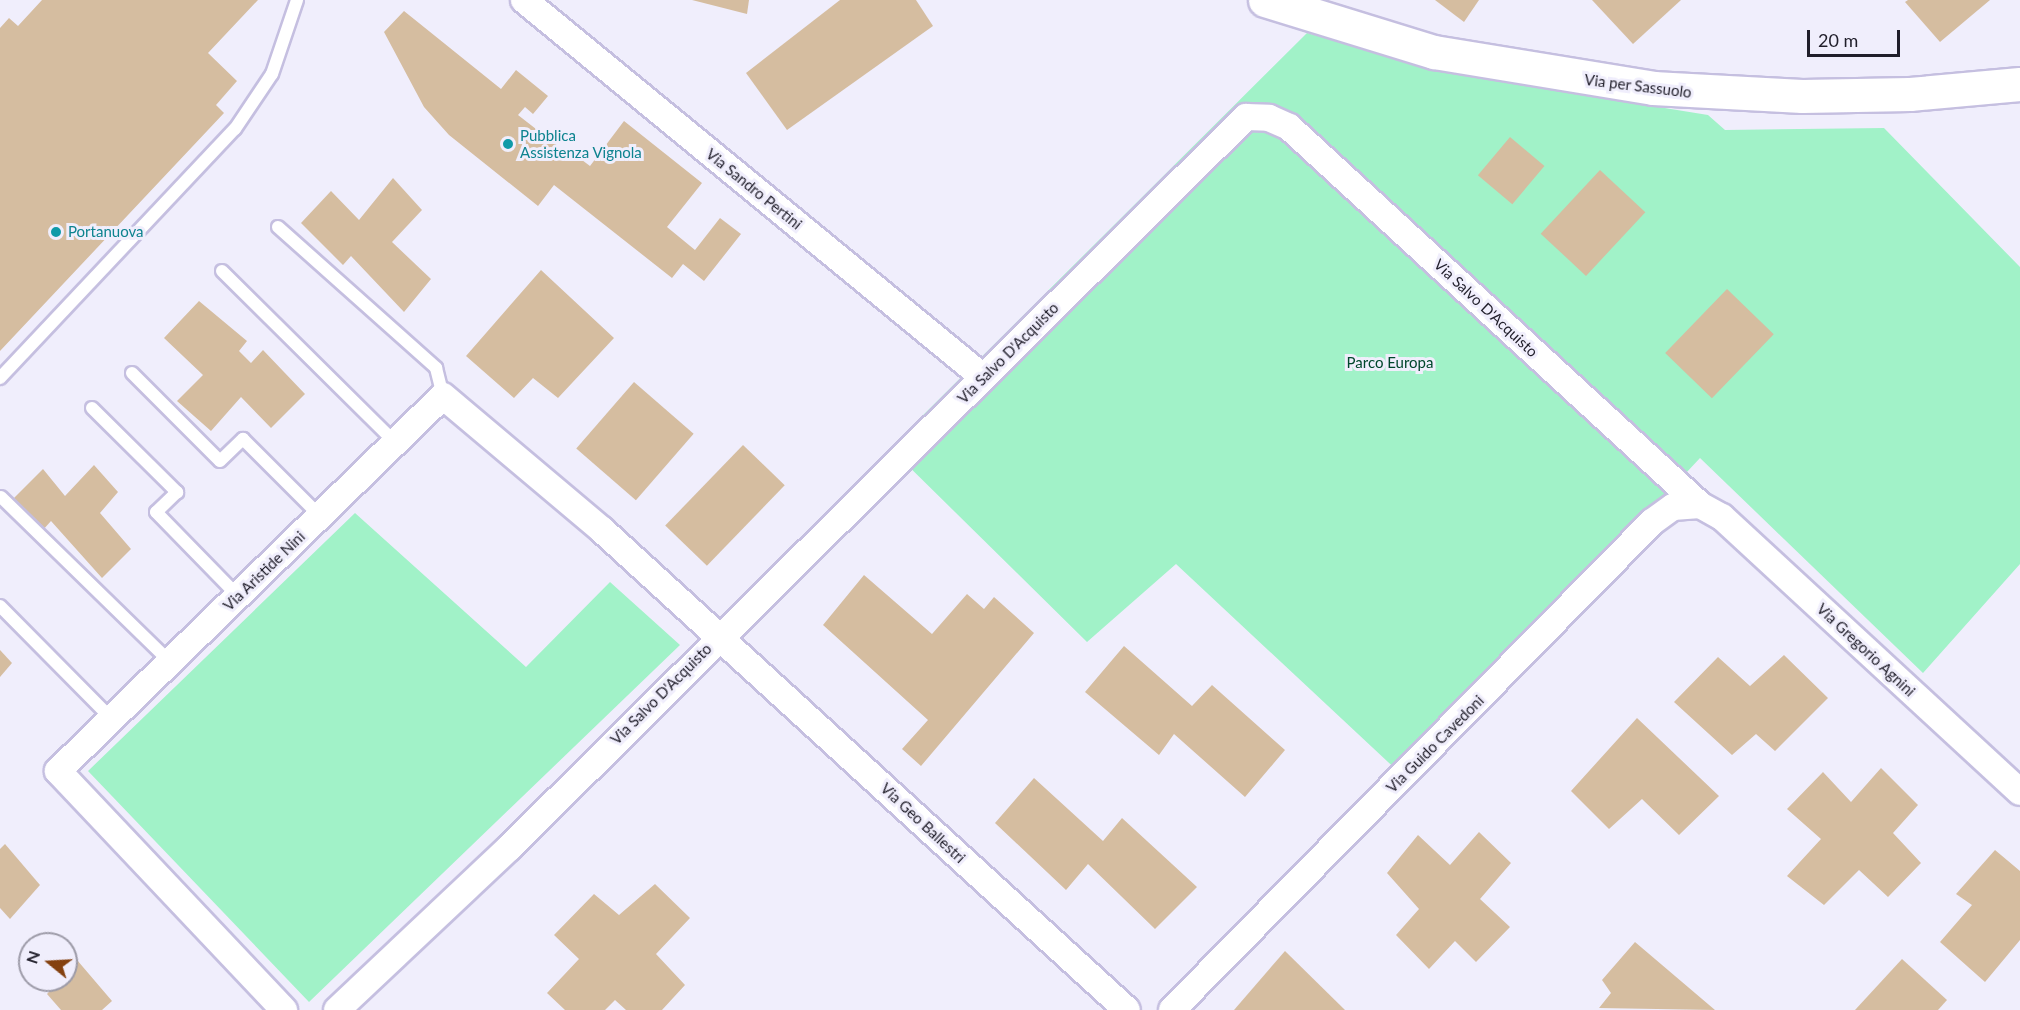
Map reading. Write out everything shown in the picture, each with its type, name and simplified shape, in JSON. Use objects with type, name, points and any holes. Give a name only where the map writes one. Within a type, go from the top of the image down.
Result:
[{"type":"main road","name":"Via per Sassuolo","points":[[1265,0],[1434,52],[1653,88],[1802,96],[1910,94],[2020,84]]},
{"type":"street","name":"Via Sandro Pertini","points":[[524,0],[983,377]]},
{"type":"street","name":"Via Salvo D'Acquisto","points":[[337,1010],[509,848],[719,636],[1236,124],[1257,117],[1281,123],[1704,508]]},
{"type":"street","name":"Via Aristide Nini","points":[[284,1010],[58,771],[444,396]]},
{"type":"street","points":[[444,396],[719,636]]},
{"type":"street","name":"Via Guido Cavedoni","points":[[1172,1010],[1652,522],[1673,507],[1704,508]]},
{"type":"street","name":"Via Gregorio Agnini","points":[[1704,508],[1732,526],[2020,792]]},
{"type":"street","name":"Via Geo Ballestri","points":[[719,636],[1127,1010]]},
{"type":"lane","points":[[0,378],[235,129],[272,74],[297,0]]},
{"type":"lane","points":[[278,227],[436,368],[444,396]]},
{"type":"lane","points":[[222,271],[395,442]]},
{"type":"lane","points":[[132,373],[220,461],[243,439],[320,516]]},
{"type":"lane","points":[[92,408],[177,492],[156,512],[238,596]]},
{"type":"lane","points":[[1,497],[170,662]]},
{"type":"lane","points":[[0,606],[112,719]]},
{"type":"green space","name":"Parco Europa","points":[[1307,33],[1466,76],[1708,115],[1725,130],[1884,128],[2020,267],[2020,564],[1923,673],[1700,458],[1403,776],[1176,564],[1087,642],[890,448]]},
{"type":"green space","points":[[355,513],[526,667],[610,582],[680,645],[309,1002],[88,771]]},
{"type":"building","name":"Portanuova","points":[[42,0],[258,0],[208,53],[237,81],[216,105],[224,113],[0,351],[0,28],[9,18],[18,26]]},
{"type":"building","points":[[692,0],[749,0],[747,14]]},
{"type":"building","points":[[840,0],[916,0],[933,26],[787,130],[746,73]]},
{"type":"building","points":[[1435,0],[1479,0],[1464,22]]},
{"type":"building","points":[[1592,0],[1681,0],[1633,44]]},
{"type":"building","points":[[1908,0],[1990,0],[1940,42],[1905,2]]},
{"type":"building","name":"Pubblica Assistenza Vignola","points":[[404,11],[501,89],[516,70],[548,96],[533,114],[525,107],[518,115],[572,157],[574,154],[590,166],[624,121],[702,183],[667,227],[695,250],[720,218],[741,234],[704,281],[683,264],[672,278],[554,185],[538,206],[449,135],[424,107],[384,32]]},
{"type":"building","points":[[1510,137],[1544,166],[1512,204],[1478,175]]},
{"type":"building","points":[[1600,170],[1645,212],[1586,276],[1541,234]]},
{"type":"building","points":[[393,178],[422,210],[392,242],[431,279],[404,312],[351,256],[343,265],[301,223],[331,191],[359,220]]},
{"type":"building","points":[[541,270],[614,338],[558,398],[533,378],[514,398],[466,356]]},
{"type":"building","points":[[1727,289],[1774,334],[1712,398],[1665,353]]},
{"type":"building","points":[[199,301],[247,341],[239,351],[251,363],[263,350],[305,394],[271,428],[241,397],[211,431],[177,401],[203,375],[164,338]]},
{"type":"building","points":[[634,382],[694,434],[636,500],[576,448]]},
{"type":"building","points":[[743,445],[785,485],[707,566],[665,526]]},
{"type":"building","points":[[94,465],[118,492],[100,513],[131,549],[102,578],[51,521],[42,531],[13,499],[43,469],[65,496]]},
{"type":"building","points":[[864,575],[932,634],[967,594],[984,609],[994,597],[1034,633],[921,766],[902,749],[928,720],[823,625]]},
{"type":"building","points":[[1124,646],[1192,706],[1212,685],[1285,750],[1245,797],[1174,734],[1159,755],[1085,692]]},
{"type":"building","points":[[0,650],[12,663],[0,677]]},
{"type":"building","points":[[1784,655],[1828,698],[1775,751],[1756,734],[1732,755],[1674,702],[1718,657],[1750,686]]},
{"type":"building","points":[[1637,718],[1719,796],[1679,835],[1642,799],[1609,829],[1571,791]]},
{"type":"building","points":[[1881,768],[1918,805],[1893,833],[1921,863],[1888,897],[1859,870],[1824,905],[1787,876],[1821,839],[1787,809],[1823,772],[1851,802]]},
{"type":"building","points":[[1034,778],[1103,841],[1122,818],[1197,887],[1155,929],[1088,864],[1066,890],[995,823]]},
{"type":"building","points":[[1479,832],[1511,863],[1480,899],[1510,927],[1476,962],[1455,941],[1429,969],[1396,935],[1419,909],[1387,873],[1418,835],[1450,865]]},
{"type":"building","points":[[5,844],[40,885],[10,919],[0,908],[0,849]]},
{"type":"building","points":[[1995,850],[2020,871],[2020,940],[1985,982],[1940,942],[1972,905],[1956,894]]},
{"type":"building","points":[[655,884],[690,918],[656,954],[685,985],[662,1010],[626,1010],[615,1000],[605,1010],[565,1010],[547,993],[579,959],[554,935],[594,894],[619,915]]},
{"type":"building","points":[[1635,942],[1715,1010],[1599,1008],[1611,993],[1602,980]]},
{"type":"building","points":[[1285,951],[1345,1010],[1234,1010]]},
{"type":"building","points":[[1902,959],[1947,1000],[1938,1010],[1855,1010]]},
{"type":"building","points":[[78,961],[112,1001],[102,1010],[61,1010],[47,994],[49,992],[78,992]]},
{"type":"place","name":"Pubblica Assistenza Vignola","points":[[508,144]]},
{"type":"place","name":"Portanuova","points":[[56,232]]}]
